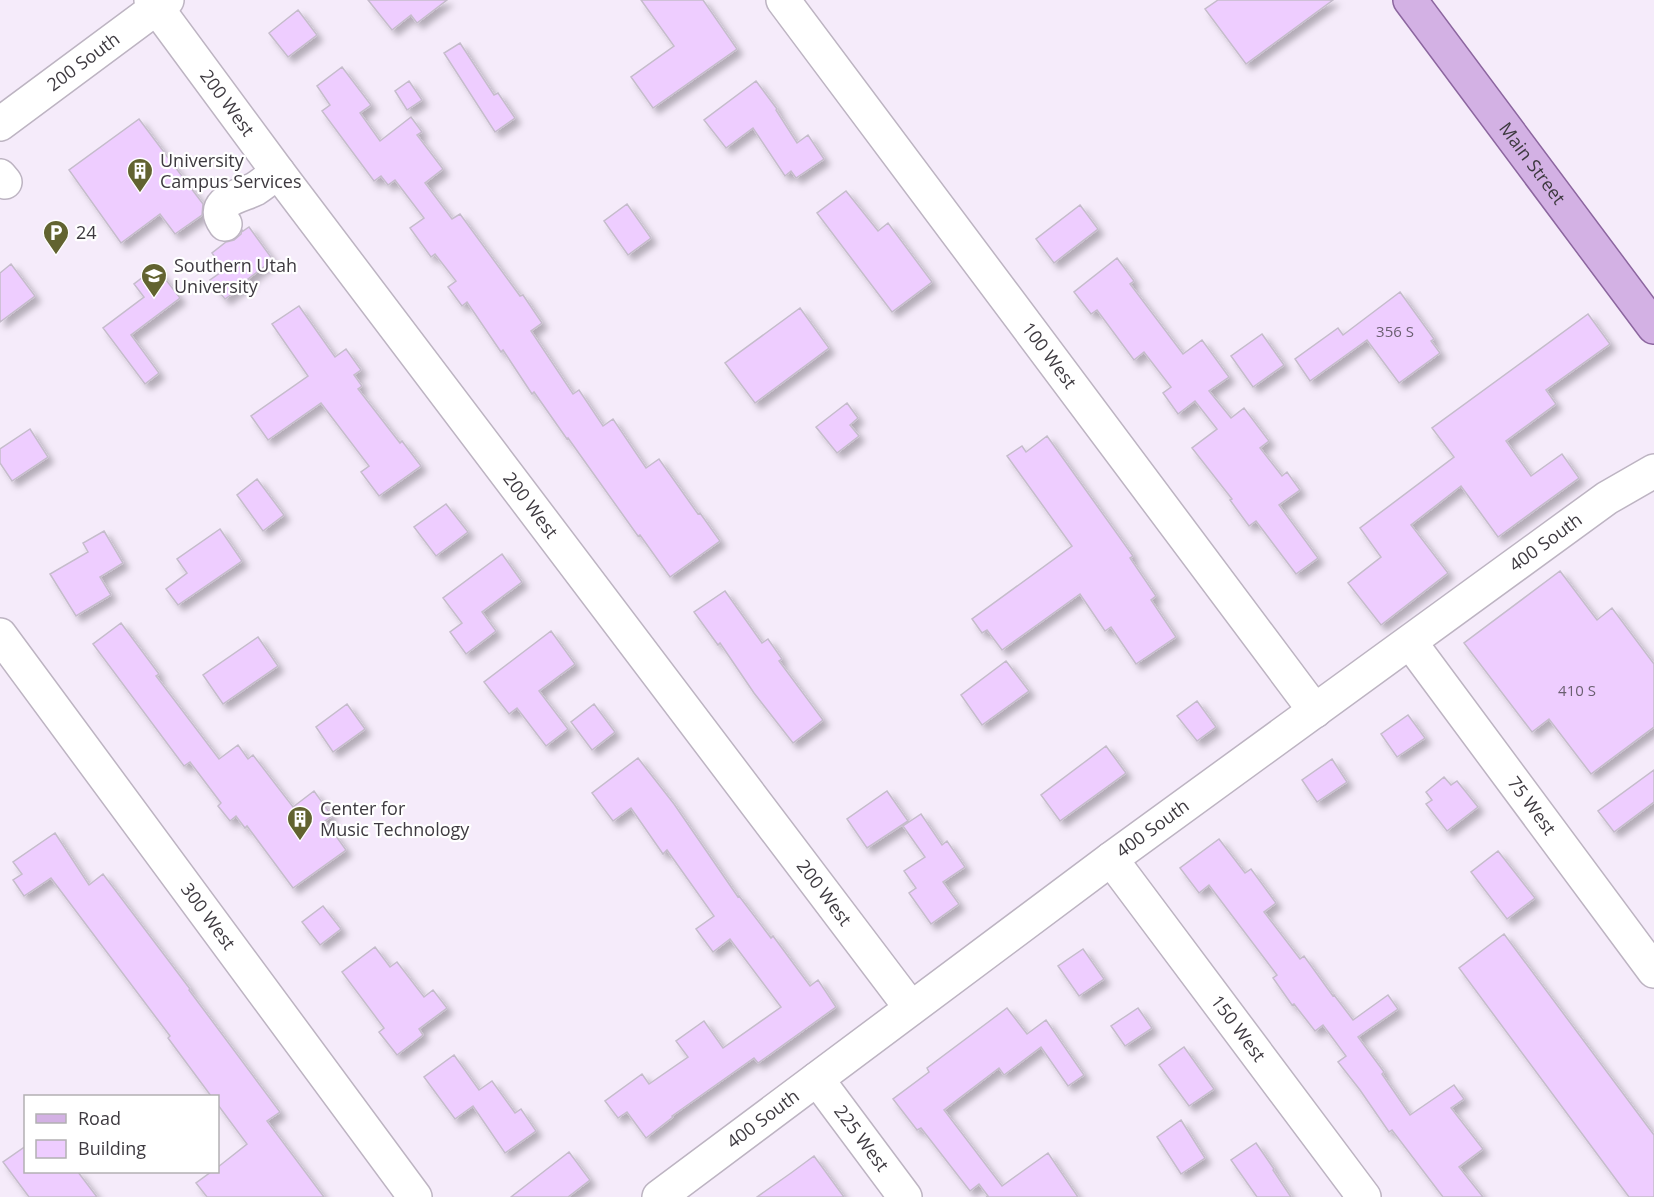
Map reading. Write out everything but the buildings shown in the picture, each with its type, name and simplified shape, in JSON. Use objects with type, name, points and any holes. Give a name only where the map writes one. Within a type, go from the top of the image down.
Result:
[{"type":"main road","name":"Main Street","points":[[1410,0],[1654,327]]},
{"type":"street","name":"100 West","points":[[783,0],[1315,711]]},
{"type":"street","name":"200 South","points":[[0,124],[158,3]]},
{"type":"street","name":"200 West","points":[[158,3],[278,172],[910,1008]]},
{"type":"street","points":[[225,224],[220,211],[226,202],[257,188],[278,172]]},
{"type":"street","name":"400 South","points":[[659,1197],[1112,859],[1607,498],[1654,471]]},
{"type":"street","name":"300 West","points":[[0,635],[415,1197]]},
{"type":"street","name":"75 West","points":[[1410,642],[1654,970]]},
{"type":"street","name":"150 West","points":[[1112,859],[1364,1197]]},
{"type":"street","name":"225 West","points":[[817,1079],[905,1197]]},
{"type":"place","name":"University Campus Services","points":[[140,194]]},
{"type":"place","name":"24","points":[[56,256]]},
{"type":"place","name":"Southern Utah University","points":[[154,299]]},
{"type":"place","name":"Center for Music Technology","points":[[300,842]]}]
